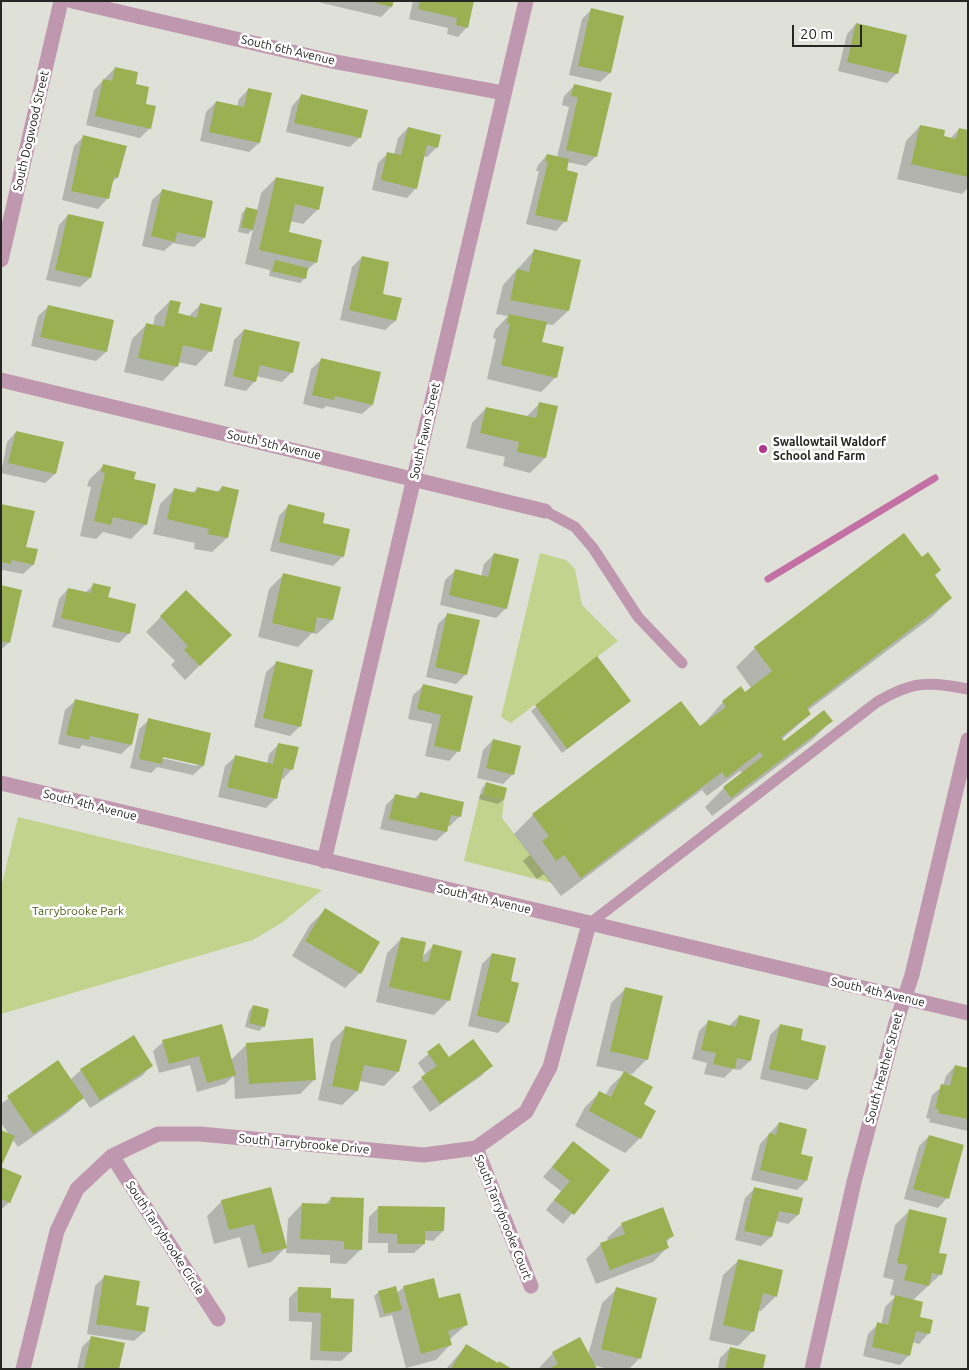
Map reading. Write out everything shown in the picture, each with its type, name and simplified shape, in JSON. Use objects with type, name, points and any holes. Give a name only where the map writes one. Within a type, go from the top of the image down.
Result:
[{"type":"street","name":"South Dogwood Street","points":[[1,260],[61,1]]},
{"type":"street","name":"South 6th Avenue","points":[[72,1],[331,61],[504,93]]},
{"type":"street","name":"South Fawn Street","points":[[324,861],[526,1]]},
{"type":"street","name":"South 5th Avenue","points":[[1,380],[545,511]]},
{"type":"street","name":"South Heather Street","points":[[812,1369],[854,1182],[896,1023],[912,975],[968,740]]},
{"type":"street","name":"South 4th Avenue","points":[[1,783],[968,1013]]},
{"type":"street","name":"South Tarrybrooke Drive","points":[[23,1369],[57,1231],[77,1189],[112,1156],[158,1134],[200,1134],[424,1155],[476,1148],[526,1112],[550,1067],[588,924]]},
{"type":"street","name":"South Tarrybrooke Court","points":[[476,1148],[531,1286]]},
{"type":"street","name":"South Tarrybrooke Circle","points":[[112,1156],[218,1319]]},
{"type":"lane","points":[[545,511],[575,527],[594,548],[638,617],[682,663]]},
{"type":"lane","points":[[588,924],[877,702],[898,689],[923,684],[968,689]]},
{"type":"green space","points":[[540,553],[566,560],[575,569],[582,605],[618,641],[511,723],[501,717]]},
{"type":"green space","points":[[480,794],[504,800],[502,818],[552,883],[464,861]]},
{"type":"green space","name":"Tarrybrooke Park","points":[[18,817],[322,890],[283,922],[253,940],[1,1014],[1,888]]},
{"type":"building","points":[[369,1],[394,1],[392,7]]},
{"type":"building","points":[[420,1],[474,1],[468,28],[456,25],[457,18],[418,9]]},
{"type":"building","points":[[591,8],[624,16],[611,73],[578,66]]},
{"type":"building","points":[[856,23],[907,35],[898,74],[847,62]]},
{"type":"building","points":[[115,67],[138,72],[136,84],[149,87],[146,104],[156,106],[151,129],[95,116],[103,79],[112,81]]},
{"type":"building","points":[[574,84],[612,93],[597,157],[566,150],[578,97],[571,96]]},
{"type":"building","points":[[248,88],[272,93],[260,143],[209,132],[216,101],[244,107]]},
{"type":"building","points":[[301,94],[368,110],[361,138],[294,123]]},
{"type":"building","points":[[920,125],[945,130],[944,136],[956,139],[959,128],[968,130],[968,177],[911,164]]},
{"type":"building","points":[[408,127],[441,135],[438,148],[427,145],[417,189],[381,180],[387,152],[401,155]]},
{"type":"building","points":[[83,135],[127,146],[118,178],[114,177],[109,199],[71,191]]},
{"type":"building","points":[[547,154],[569,159],[567,170],[578,173],[567,222],[535,215],[548,162],[545,161]]},
{"type":"building","points":[[276,177],[324,187],[319,210],[295,204],[289,232],[322,240],[317,263],[259,250]]},
{"type":"building","points":[[162,189],[213,201],[205,238],[177,232],[175,242],[151,236]]},
{"type":"building","points":[[246,207],[258,210],[253,230],[241,227]]},
{"type":"building","points":[[68,214],[104,222],[91,278],[55,270]]},
{"type":"building","points":[[534,249],[581,260],[569,311],[510,300],[517,269],[529,272]]},
{"type":"building","points":[[362,256],[389,262],[383,294],[402,298],[396,321],[349,310]]},
{"type":"building","points":[[275,260],[308,268],[306,279],[272,271]]},
{"type":"building","points":[[170,300],[181,302],[178,313],[197,318],[200,303],[222,308],[212,352],[183,345],[178,367],[138,358],[146,323],[164,327]]},
{"type":"building","points":[[48,305],[114,320],[107,352],[40,337]]},
{"type":"building","points":[[509,314],[547,322],[542,342],[564,347],[557,378],[501,365],[510,324],[507,324]]},
{"type":"building","points":[[244,329],[300,342],[293,373],[260,365],[256,382],[233,376]]},
{"type":"building","points":[[321,358],[381,372],[373,405],[335,396],[334,400],[312,395]]},
{"type":"building","points":[[539,402],[558,406],[546,458],[517,452],[519,442],[480,433],[486,407],[536,418]]},
{"type":"building","points":[[16,431],[64,442],[56,474],[8,463]]},
{"type":"building","points":[[103,464],[136,472],[134,479],[156,484],[147,525],[113,517],[111,525],[94,521],[105,473],[101,472]]},
{"type":"building","points":[[222,486],[239,490],[228,538],[208,534],[209,529],[167,519],[174,488],[196,493],[197,487],[220,492]]},
{"type":"building","points":[[1,504],[35,511],[26,547],[38,549],[34,565],[12,560],[11,564],[1,562]]},
{"type":"building","points":[[288,504],[325,513],[323,523],[350,529],[344,557],[279,542]]},
{"type":"building","points":[[904,533],[922,557],[928,552],[941,570],[935,575],[952,598],[807,708],[811,714],[781,737],[784,741],[824,710],[833,721],[731,798],[723,787],[763,756],[760,752],[726,778],[722,772],[581,878],[564,855],[556,861],[542,841],[549,836],[532,814],[681,701],[700,726],[726,707],[722,701],[741,686],[745,692],[772,671],[754,647]]},
{"type":"building","points":[[494,553],[519,559],[507,609],[449,595],[455,569],[488,577]]},
{"type":"building","points":[[283,573],[341,587],[333,620],[317,617],[314,633],[272,623]]},
{"type":"building","points":[[93,583],[111,587],[108,597],[136,604],[130,634],[61,618],[68,588],[91,593]]},
{"type":"building","points":[[1,585],[22,590],[10,643],[1,641]]},
{"type":"building","points":[[186,590],[232,635],[200,666],[184,650],[188,646],[160,616]]},
{"type":"building","points":[[447,613],[480,620],[467,675],[435,667]]},
{"type":"building","points":[[597,656],[631,701],[567,749],[535,705]]},
{"type":"building","points":[[276,661],[313,670],[301,727],[263,718]]},
{"type":"building","points":[[423,684],[473,696],[460,752],[434,746],[441,715],[417,709]]},
{"type":"building","points":[[75,699],[139,714],[132,745],[90,736],[89,740],[66,735]]},
{"type":"building","points":[[148,718],[211,733],[204,766],[163,757],[162,764],[139,759]]},
{"type":"building","points":[[493,739],[521,746],[514,775],[486,768]]},
{"type":"building","points":[[278,743],[299,747],[293,770],[284,768],[277,799],[227,787],[235,755],[273,764]]},
{"type":"building","points":[[486,782],[507,788],[504,800],[483,795]]},
{"type":"building","points":[[420,792],[464,802],[461,817],[451,815],[447,832],[389,819],[395,794],[418,799]]},
{"type":"building","points":[[325,908],[380,942],[361,974],[305,941]]},
{"type":"building","points":[[401,937],[426,942],[422,961],[428,962],[433,944],[462,951],[450,1001],[389,987]]},
{"type":"building","points":[[492,953],[516,958],[511,981],[519,983],[509,1023],[477,1016]]},
{"type":"building","points":[[625,987],[663,996],[648,1060],[610,1051]]},
{"type":"building","points":[[253,1005],[269,1009],[265,1027],[249,1023]]},
{"type":"building","points":[[739,1015],[760,1020],[751,1061],[737,1058],[735,1069],[713,1064],[716,1053],[701,1050],[708,1020],[736,1027]]},
{"type":"building","points":[[222,1024],[236,1075],[207,1083],[199,1056],[169,1064],[162,1040]]},
{"type":"building","points":[[780,1024],[803,1029],[801,1040],[826,1046],[818,1080],[769,1069]]},
{"type":"building","points":[[345,1026],[407,1040],[399,1072],[364,1065],[358,1091],[332,1086]]},
{"type":"building","points":[[134,1035],[153,1066],[100,1100],[80,1069]]},
{"type":"building","points":[[313,1038],[316,1080],[249,1084],[246,1043]]},
{"type":"building","points":[[473,1039],[493,1066],[440,1104],[421,1077],[437,1066],[427,1052],[439,1043],[449,1057]]},
{"type":"building","points":[[58,1060],[84,1098],[33,1134],[7,1096]]},
{"type":"building","points":[[955,1065],[968,1068],[968,1119],[938,1113],[939,1109],[935,1109],[941,1084],[950,1086]]},
{"type":"building","points":[[624,1071],[653,1087],[644,1104],[656,1111],[641,1139],[589,1111],[599,1091],[611,1097]]},
{"type":"building","points":[[779,1122],[807,1129],[801,1154],[813,1157],[807,1181],[760,1170],[769,1133],[776,1135]]},
{"type":"building","points":[[1,1130],[15,1136],[1,1167]]},
{"type":"building","points":[[929,1135],[964,1145],[949,1199],[913,1189]]},
{"type":"building","points":[[573,1141],[610,1170],[574,1215],[554,1200],[570,1181],[552,1167]]},
{"type":"building","points":[[1,1167],[22,1176],[10,1203],[1,1199]]},
{"type":"building","points":[[271,1187],[287,1248],[262,1254],[254,1224],[229,1230],[221,1200]]},
{"type":"building","points":[[754,1187],[803,1198],[799,1215],[779,1211],[772,1237],[744,1231]]},
{"type":"building","points":[[331,1197],[364,1198],[362,1250],[344,1249],[344,1241],[300,1239],[302,1203],[330,1204]]},
{"type":"building","points":[[378,1206],[445,1207],[444,1231],[425,1231],[425,1244],[397,1244],[397,1234],[378,1233]]},
{"type":"building","points":[[663,1207],[674,1236],[666,1240],[669,1248],[610,1270],[600,1243],[625,1234],[621,1223]]},
{"type":"building","points":[[909,1209],[947,1218],[939,1253],[947,1254],[942,1275],[932,1273],[929,1286],[904,1280],[908,1265],[897,1263]]},
{"type":"building","points":[[738,1259],[783,1270],[777,1297],[763,1293],[754,1332],[723,1325]]},
{"type":"building","points":[[104,1275],[140,1281],[136,1305],[149,1307],[145,1332],[96,1324]]},
{"type":"building","points":[[434,1278],[439,1298],[460,1293],[468,1325],[448,1331],[452,1345],[421,1354],[403,1286]]},
{"type":"building","points":[[396,1286],[402,1310],[384,1314],[378,1291]]},
{"type":"building","points":[[298,1287],[331,1288],[331,1298],[354,1299],[352,1352],[320,1351],[321,1313],[298,1312]]},
{"type":"building","points":[[616,1287],[657,1298],[641,1359],[601,1349]]},
{"type":"building","points":[[895,1295],[923,1302],[920,1317],[933,1320],[930,1334],[916,1331],[910,1356],[872,1347],[877,1322],[888,1325]]},
{"type":"building","points":[[91,1336],[125,1343],[119,1369],[84,1369]]},
{"type":"building","points":[[580,1337],[597,1369],[549,1369],[558,1364],[552,1352]]},
{"type":"building","points":[[466,1344],[498,1363],[499,1361],[512,1369],[451,1369]]},
{"type":"building","points":[[730,1347],[766,1355],[763,1369],[725,1369]]},
{"type":"waterway","points":[[768,579],[935,478]]},
{"type":"place","name":"Swallowtail Waldorf School and Farm","points":[[763,449]]}]
